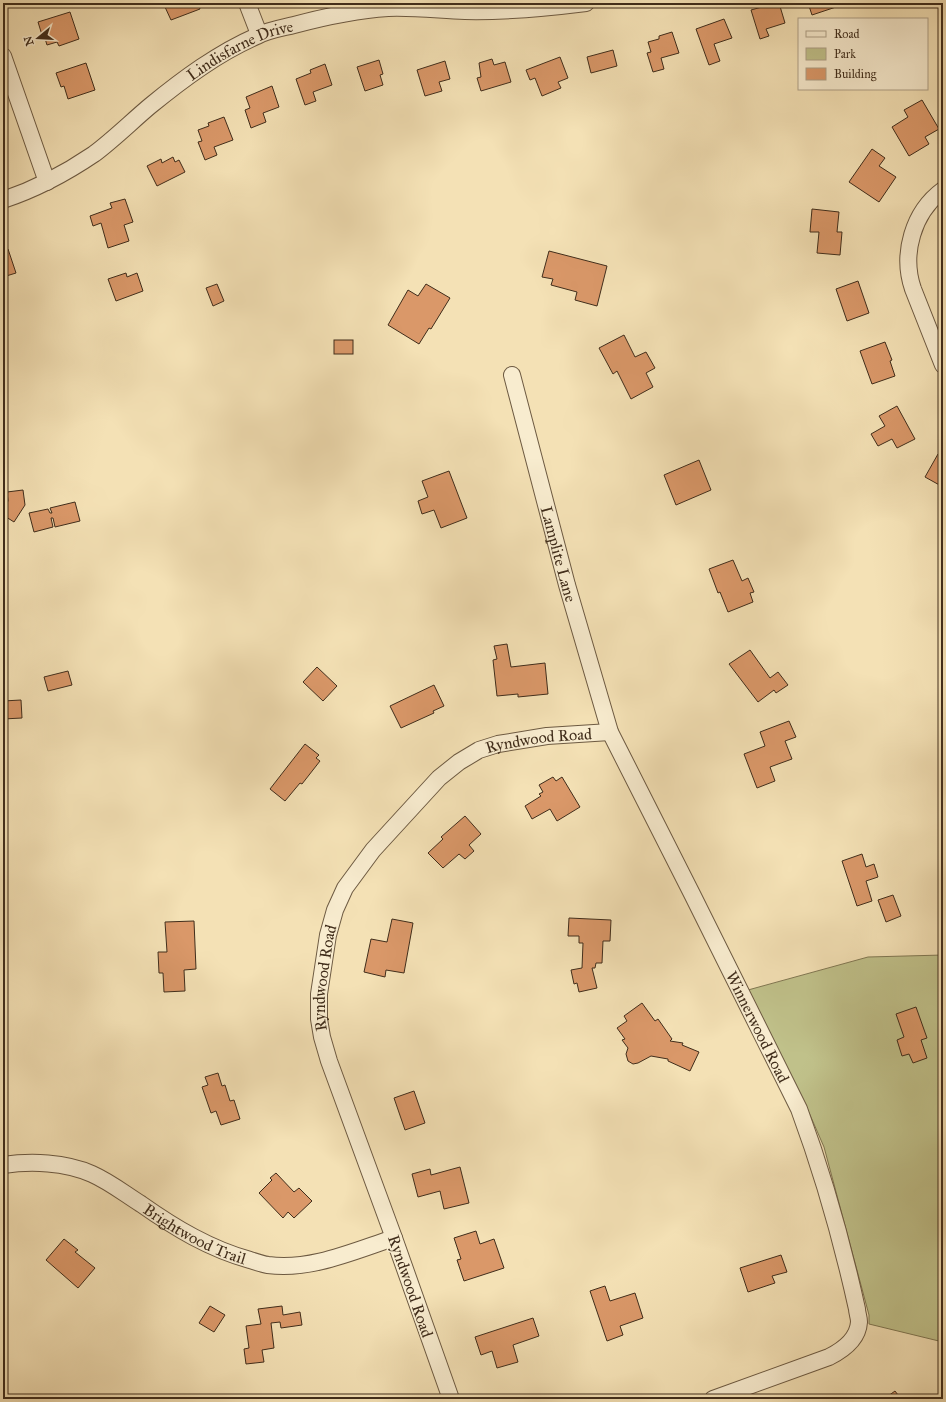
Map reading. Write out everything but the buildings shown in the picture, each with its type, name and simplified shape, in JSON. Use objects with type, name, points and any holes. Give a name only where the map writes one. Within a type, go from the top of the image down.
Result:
[{"type":"street","points":[[247,3],[259,34]]},
{"type":"street","name":"Lindisfarne Drive","points":[[3,200],[23,193],[46,182],[95,153],[176,85],[236,45],[259,34],[320,18],[370,10],[413,8],[465,11],[513,10],[586,3]]},
{"type":"street","points":[[3,56],[46,182]]},
{"type":"street","points":[[943,190],[921,214],[915,225],[908,253],[908,267],[913,289],[943,365]]},
{"type":"street","name":"Lamplite Lane","points":[[512,375],[567,585],[610,732]]},
{"type":"street","name":"Ryndwood Road","points":[[451,1399],[329,1061],[322,1037],[319,1019],[319,994],[328,935],[335,910],[345,888],[372,850],[439,778],[459,762],[479,750],[498,744],[547,736],[610,732]]},
{"type":"street","name":"Winnerwood Road","points":[[610,732],[799,1109],[811,1140],[823,1180],[850,1277],[859,1322],[854,1338],[843,1350],[829,1357],[713,1399]]},
{"type":"street","name":"Brightwood Trail","points":[[3,1165],[23,1162],[69,1166],[92,1173],[120,1189],[176,1228],[213,1247],[233,1255],[267,1265],[290,1266],[318,1262],[394,1238]]},
{"type":"green space","points":[[943,955],[943,1342],[869,1324],[869,1315],[824,1147],[807,1108],[748,990],[868,957]]}]
